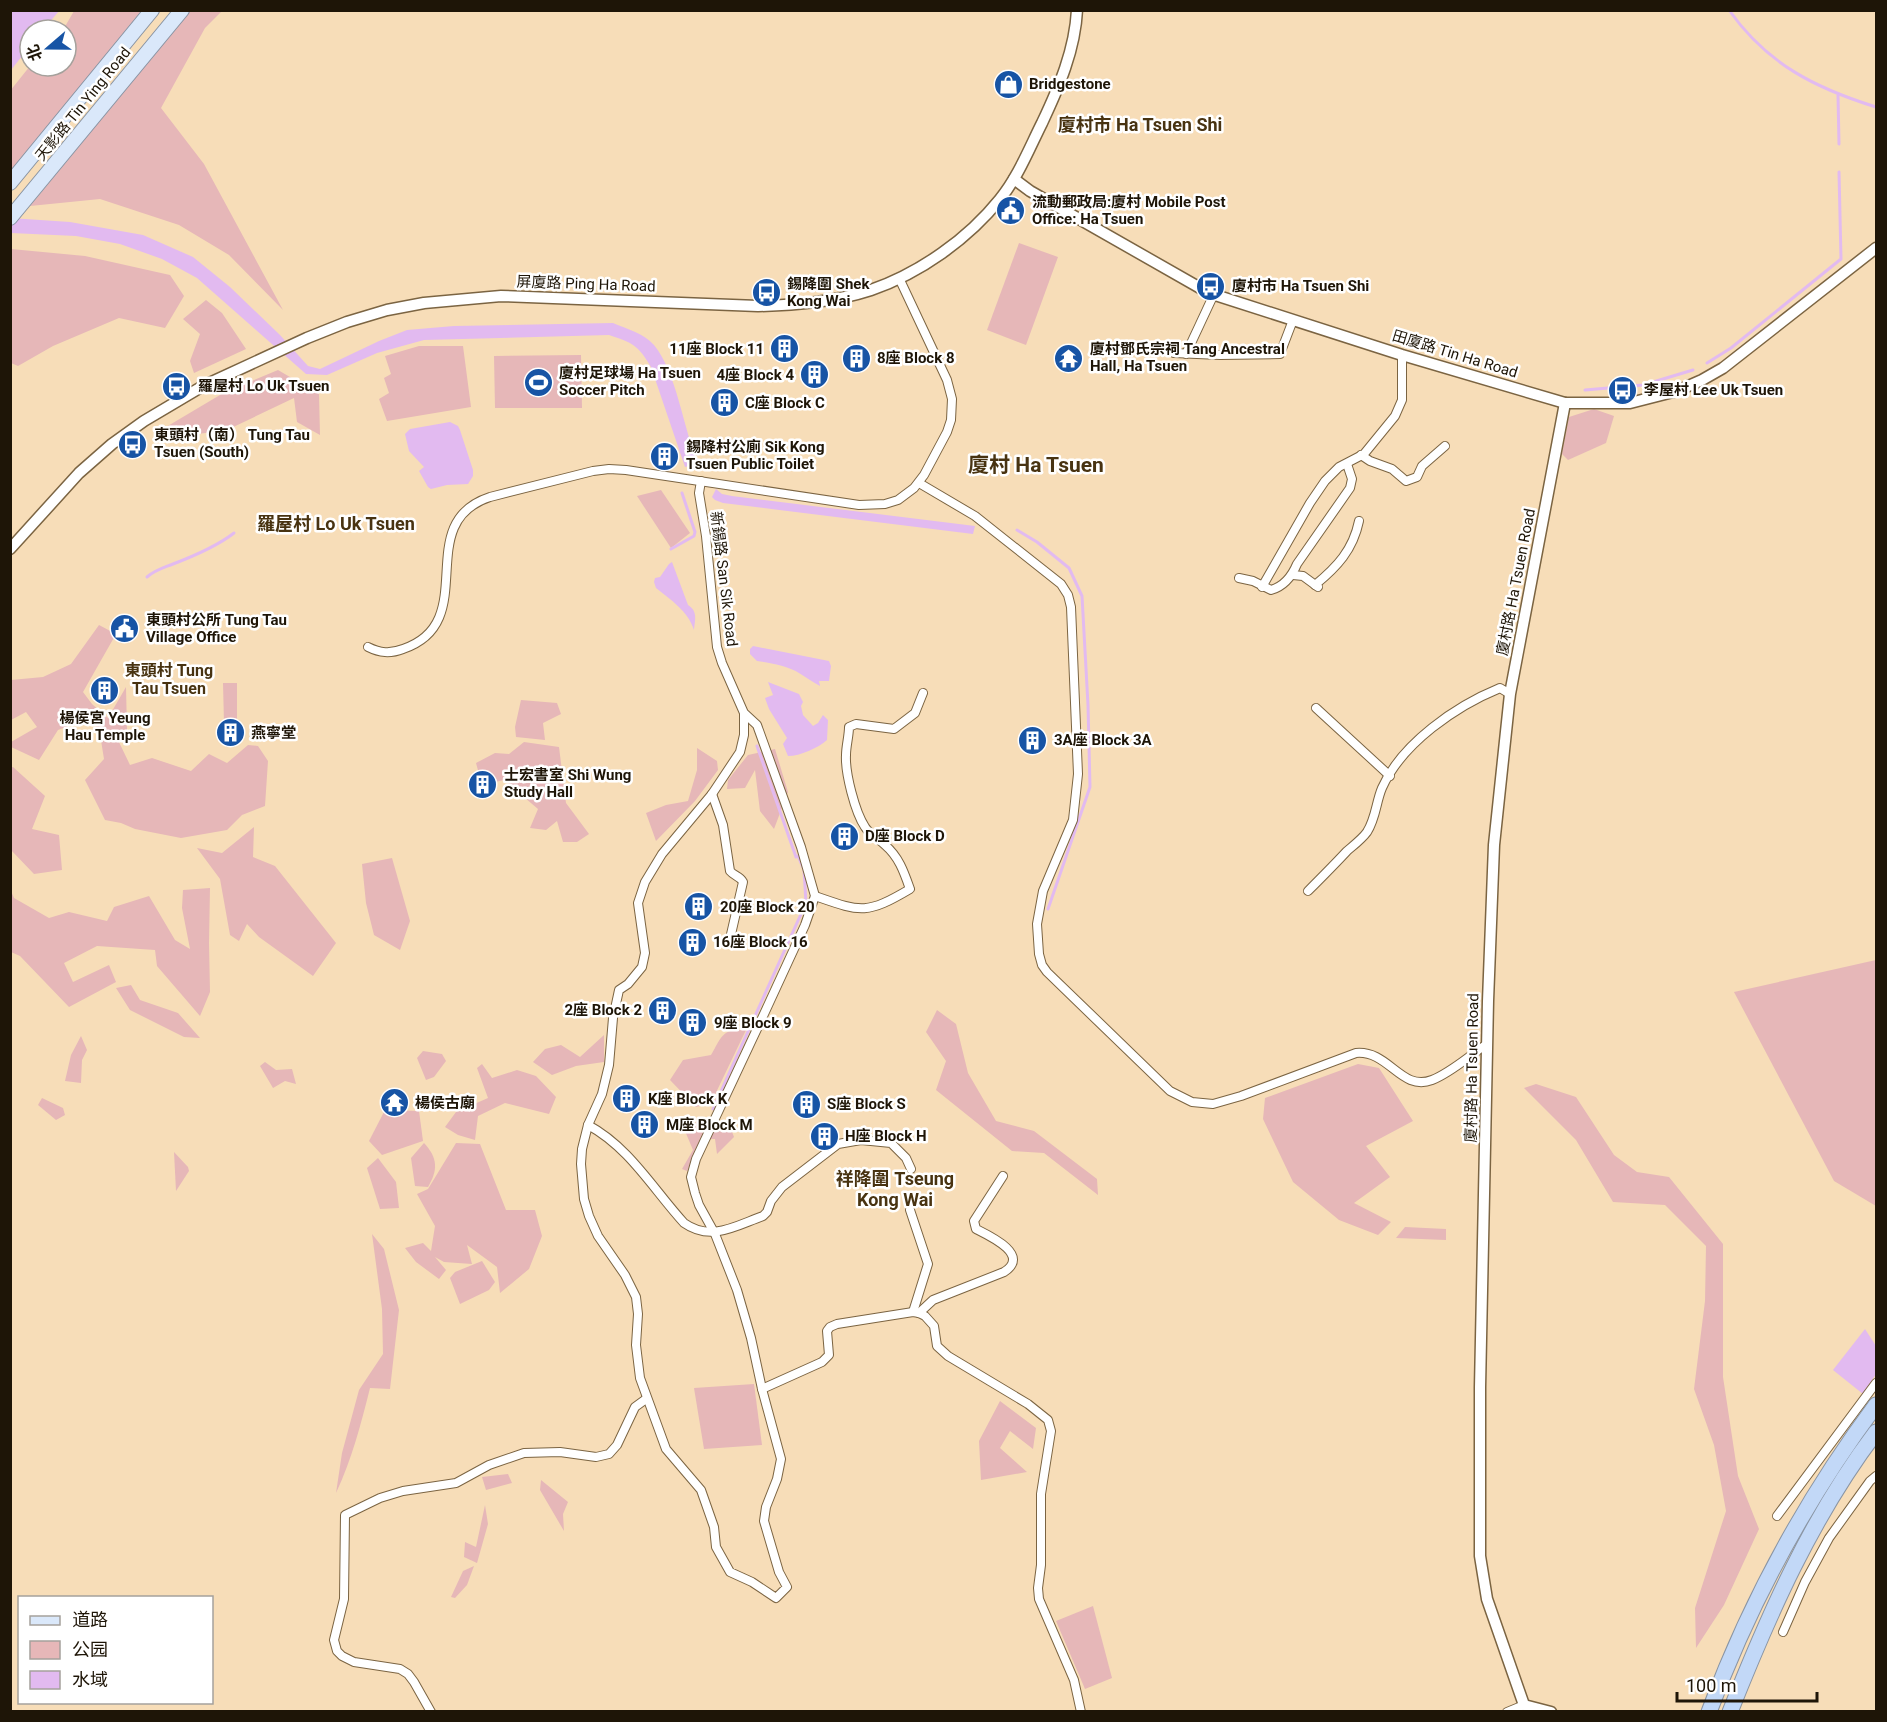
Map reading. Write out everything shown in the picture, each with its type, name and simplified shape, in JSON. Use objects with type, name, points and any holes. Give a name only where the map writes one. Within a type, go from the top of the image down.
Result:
[{"type":"highway","points":[[1707,1712],[1762,1589],[1795,1527],[1836,1461],[1876,1405]]},
{"type":"highway","points":[[1730,1712],[1776,1602],[1808,1538],[1850,1466],[1876,1432]]},
{"type":"highway","points":[[1735,1712],[1738,1689]]},
{"type":"main road","name":"天影路 Tin Ying Road","points":[[10,183],[152,10]]},
{"type":"main road","name":"天影路 Tin Ying Road","points":[[10,219],[182,10]]},
{"type":"street","name":"屏廈路 Ping Ha Road","points":[[10,549],[72,480],[130,430],[190,392],[330,328],[368,315],[444,300],[511,296],[758,306],[793,305],[858,294],[899,278],[961,238],[988,213],[1014,179],[1059,84],[1069,56],[1076,27],[1077,10]]},
{"type":"street","name":"田廈路 Tin Ha Road","points":[[1014,179],[1175,275],[1214,294],[1402,355],[1565,403],[1630,403],[1677,391],[1702,380],[1723,368],[1876,248]]},
{"type":"street","points":[[368,647],[378,652],[404,649],[422,639],[437,623],[445,602],[448,547],[452,531],[467,509],[484,498],[601,470],[626,470],[871,506],[898,500],[910,492],[919,483],[947,432],[952,413],[952,399],[947,380],[899,278]]},
{"type":"street","points":[[1186,354],[1214,294]]},
{"type":"street","points":[[1174,353],[1280,354],[1293,320]]},
{"type":"street","points":[[1262,587],[1325,481],[1340,467],[1361,455],[1395,416],[1402,400],[1402,355]]},
{"type":"street","name":"廈村路 Ha Tsuen Road","points":[[1524,1705],[1486,1599],[1480,1556],[1480,1387],[1487,1044],[1494,845],[1510,694],[1565,403]]},
{"type":"street","points":[[1361,455],[1392,469],[1406,481],[1417,477],[1422,466],[1444,446]]},
{"type":"street","points":[[1239,578],[1253,581],[1271,590],[1278,588],[1293,575],[1297,564],[1350,488],[1352,479],[1347,464]]},
{"type":"street","name":"新錫路 San Sik Road","points":[[701,481],[699,493],[706,536],[717,647],[744,713]]},
{"type":"street","points":[[919,483],[975,516],[1061,584],[1068,595],[1071,607],[1078,774],[1073,820],[1043,891],[1037,924],[1039,954],[1047,972],[1170,1091],[1192,1102],[1214,1104],[1356,1053],[1365,1052],[1374,1054],[1410,1081],[1430,1081],[1487,1044]]},
{"type":"street","points":[[1293,575],[1303,576],[1316,586],[1344,556],[1356,537],[1359,521]]},
{"type":"street","points":[[1308,891],[1366,832],[1373,819],[1382,788],[1399,761],[1418,741],[1452,713],[1482,695],[1500,688],[1510,694]]},
{"type":"street","points":[[814,896],[848,908],[864,909],[880,906],[910,889],[900,862],[892,851],[872,836],[864,825],[853,798],[846,754],[849,727],[856,724],[894,729],[915,713],[923,693]]},
{"type":"street","points":[[1316,708],[1390,776]]},
{"type":"street","points":[[744,713],[757,725],[801,847],[814,896],[805,925],[691,1177],[694,1193],[715,1234],[737,1290],[781,1460],[777,1479],[766,1507],[764,1521],[779,1572],[787,1587],[776,1598],[752,1582],[730,1572],[716,1547],[714,1527],[701,1490],[666,1449],[640,1378],[636,1345],[638,1314],[636,1297],[625,1275],[598,1236],[589,1216],[584,1199],[581,1164],[588,1125],[602,1094],[609,1065],[613,1018],[619,990],[628,984],[642,967],[645,953],[638,903],[645,882],[662,854],[712,794],[740,752],[744,735],[744,713]]},
{"type":"street","points":[[712,794],[723,825],[730,871],[743,882],[729,943]]},
{"type":"street","points":[[588,1125],[608,1137],[637,1165],[684,1223],[702,1233],[715,1234],[763,1216],[782,1187],[838,1144],[861,1140],[891,1143],[906,1158],[910,1169]]},
{"type":"street","points":[[762,1389],[822,1362],[829,1355],[827,1331],[837,1324],[916,1312],[933,1300],[1004,1272],[1012,1265],[1010,1252],[1003,1243],[976,1229],[974,1225],[974,1221],[1003,1176]]},
{"type":"street","points":[[910,1210],[928,1264],[916,1312]]},
{"type":"street","points":[[916,1312],[925,1316],[934,1326],[937,1346],[948,1356],[1028,1404],[1044,1416],[1051,1426],[1041,1494],[1039,1599],[1074,1680],[1081,1712]]},
{"type":"street","points":[[1777,1516],[1876,1383]]},
{"type":"street","points":[[431,1712],[408,1674],[400,1669],[354,1662],[337,1651],[334,1640],[344,1599],[345,1515],[380,1498],[403,1491],[456,1483],[489,1465],[524,1453],[560,1452],[596,1457],[609,1454],[617,1445],[635,1407],[646,1399]]},
{"type":"street","points":[[1784,1632],[1805,1582],[1829,1538],[1869,1481],[1876,1476]]},
{"type":"street","points":[[1507,1712],[1524,1705],[1551,1712]]},
{"type":"green space","points":[[74,11],[142,11],[11,172],[10,91],[20,78],[78,78],[78,18],[70,18]]},
{"type":"green space","points":[[189,11],[222,11],[205,28],[161,108],[204,164],[283,310],[229,255],[179,225],[100,199],[30,206]]},
{"type":"green space","points":[[1019,243],[1058,257],[1026,345],[987,330]]},
{"type":"green space","points":[[11,249],[85,256],[170,275],[184,296],[165,328],[119,318],[53,346],[18,366],[11,363]]},
{"type":"green space","points":[[206,300],[222,313],[246,349],[194,373],[190,361],[200,334],[183,319]]},
{"type":"green space","points":[[419,346],[463,346],[471,407],[387,421],[379,399],[389,393],[384,378],[391,374],[385,356]]},
{"type":"green space","name":"廈村足球場 Ha Tsuen Soccer Pitch","points":[[581,355],[582,408],[495,408],[494,356]]},
{"type":"green space","points":[[278,370],[319,394],[320,435],[297,422],[294,398],[227,430],[169,438],[156,433],[225,392]]},
{"type":"green space","points":[[1594,409],[1614,416],[1606,443],[1568,460],[1562,454],[1569,417]]},
{"type":"green space","points":[[661,490],[690,533],[671,548],[637,496]]},
{"type":"green space","points":[[99,625],[116,634],[83,692],[92,704],[108,718],[126,687],[127,730],[118,740],[130,765],[152,758],[191,771],[209,754],[227,763],[248,745],[258,746],[268,761],[265,806],[242,815],[227,830],[181,838],[135,829],[105,820],[85,780],[104,759],[99,728],[85,720],[58,730],[39,760],[11,747],[11,742],[37,727],[26,712],[11,720],[11,680],[43,677],[71,664]]},
{"type":"green space","points":[[223,683],[237,683],[237,722],[224,723]]},
{"type":"green space","points":[[521,700],[557,703],[561,714],[543,723],[545,740],[516,737],[515,727]]},
{"type":"green space","points":[[524,742],[559,747],[566,803],[589,834],[577,842],[563,842],[557,821],[546,830],[530,828],[538,809],[504,780],[482,785],[476,763],[495,753],[509,754]]},
{"type":"green space","points":[[697,748],[717,761],[718,770],[695,801],[656,841],[646,813],[666,805],[688,801],[697,770]]},
{"type":"green space","points":[[775,749],[788,792],[774,829],[760,811],[755,770],[745,788],[727,789],[728,780],[748,755]]},
{"type":"green space","points":[[13,767],[45,796],[32,829],[59,835],[62,870],[34,874],[11,850],[10,768]]},
{"type":"green space","points":[[254,827],[253,857],[275,866],[336,943],[313,976],[259,937],[247,924],[239,941],[230,935],[220,879],[197,848],[222,853]]},
{"type":"green space","points":[[392,858],[410,921],[400,950],[374,935],[366,903],[362,864]]},
{"type":"green space","points":[[210,888],[210,992],[200,1016],[157,966],[155,950],[97,946],[64,963],[73,982],[109,965],[116,982],[69,1007],[20,956],[11,952],[11,891],[14,898],[49,918],[69,912],[107,921],[114,907],[149,896],[175,940],[190,949],[182,908],[183,890]]},
{"type":"green space","points":[[1876,960],[1876,1206],[1834,1181],[1734,992]]},
{"type":"green space","points":[[131,985],[140,1000],[178,1013],[200,1038],[184,1037],[130,1010],[116,988]]},
{"type":"green space","points":[[937,1010],[956,1024],[968,1073],[996,1121],[1034,1131],[1097,1179],[1098,1195],[1044,1153],[1012,1151],[936,1090],[946,1061],[926,1032]]},
{"type":"green space","points":[[735,1030],[746,1030],[711,1103],[696,1107],[670,1080],[683,1060],[711,1055],[723,1035]]},
{"type":"green space","points":[[604,1035],[604,1062],[576,1066],[552,1075],[533,1062],[545,1049],[561,1045],[580,1057]]},
{"type":"green space","points":[[81,1036],[87,1050],[82,1060],[81,1083],[65,1081],[71,1055]]},
{"type":"green space","points":[[423,1051],[442,1054],[446,1061],[434,1077],[426,1080],[417,1058]]},
{"type":"green space","points":[[265,1062],[276,1070],[292,1069],[296,1084],[285,1081],[273,1088],[260,1066]]},
{"type":"green space","points":[[482,1064],[492,1078],[517,1070],[536,1076],[556,1097],[549,1114],[505,1103],[478,1116],[475,1140],[458,1135],[445,1127],[456,1112],[488,1098],[477,1068]]},
{"type":"green space","points":[[1358,1064],[1379,1068],[1413,1121],[1366,1146],[1390,1177],[1354,1203],[1391,1222],[1378,1235],[1339,1220],[1293,1182],[1263,1119],[1265,1098]]},
{"type":"green space","points":[[1536,1084],[1576,1097],[1614,1155],[1637,1172],[1669,1177],[1723,1244],[1723,1377],[1738,1476],[1759,1529],[1724,1605],[1696,1648],[1695,1608],[1726,1511],[1714,1445],[1694,1389],[1705,1301],[1706,1246],[1665,1205],[1613,1202],[1576,1140],[1524,1088]]},
{"type":"green space","points":[[42,1098],[63,1108],[65,1115],[56,1120],[38,1105]]},
{"type":"green space","points":[[385,1110],[419,1111],[423,1141],[382,1155],[369,1141]]},
{"type":"green space","points":[[700,1119],[729,1124],[734,1137],[717,1154],[715,1139],[701,1139],[687,1171],[682,1169],[693,1150],[685,1131]]},
{"type":"green space","points":[[424,1143],[429,1148],[435,1164],[434,1175],[428,1187],[415,1186],[411,1158]]},
{"type":"green space","points":[[456,1143],[480,1144],[506,1210],[535,1210],[542,1236],[529,1269],[500,1293],[497,1267],[467,1245],[472,1264],[444,1262],[435,1257],[446,1270],[439,1279],[416,1262],[405,1248],[423,1243],[431,1251],[435,1226],[417,1194],[428,1189]]},
{"type":"green space","points":[[174,1152],[189,1171],[176,1191]]},
{"type":"green space","points":[[378,1158],[396,1182],[399,1208],[380,1209],[367,1168]]},
{"type":"green space","points":[[1405,1227],[1446,1229],[1446,1240],[1396,1238]]},
{"type":"green space","points":[[372,1234],[384,1249],[399,1310],[390,1389],[370,1388],[360,1428],[336,1493],[342,1453],[359,1390],[383,1354],[382,1309]]},
{"type":"green space","points":[[482,1261],[495,1282],[489,1290],[460,1304],[450,1278],[455,1272]]},
{"type":"green space","points":[[754,1384],[762,1445],[704,1449],[694,1388]]},
{"type":"green space","points":[[1000,1401],[1036,1428],[1033,1449],[1010,1431],[1000,1448],[1027,1472],[981,1480],[979,1441]]},
{"type":"green space","points":[[508,1474],[512,1483],[486,1490],[482,1477]]},
{"type":"green space","points":[[541,1480],[568,1502],[563,1514],[564,1531],[540,1490]]},
{"type":"green space","points":[[485,1505],[488,1524],[477,1563],[464,1557],[465,1542],[476,1547]]},
{"type":"green space","points":[[474,1566],[467,1585],[455,1598],[451,1597],[463,1571]]},
{"type":"green space","points":[[1093,1606],[1112,1678],[1085,1689],[1056,1621]]},
{"type":"water","points":[[11,10],[59,11],[53,18],[18,18],[18,61],[11,70]]},
{"type":"water","points":[[10,218],[70,222],[143,235],[193,257],[230,287],[280,335],[308,366],[320,369],[407,330],[454,326],[613,323],[645,337],[662,357],[674,385],[698,463],[685,467],[651,367],[642,354],[629,343],[609,335],[424,340],[377,353],[327,375],[306,374],[197,278],[162,259],[120,244],[76,236],[11,233]]},
{"type":"water","points":[[450,422],[458,426],[460,430],[473,476],[468,484],[447,485],[431,489],[419,471],[424,467],[409,451],[405,434],[410,429]]},
{"type":"water","points":[[716,489],[722,494],[732,496],[975,526],[973,534],[723,503],[712,497]]},
{"type":"water","points":[[672,562],[688,605],[695,613],[694,630],[688,617],[656,588],[654,582],[655,578],[660,577]]},
{"type":"water","points":[[753,646],[829,661],[831,666],[829,681],[819,681],[820,686],[790,668],[757,661],[750,654]]},
{"type":"water","points":[[768,682],[799,694],[803,702],[801,706],[803,715],[813,726],[823,715],[828,720],[827,740],[809,751],[788,756],[783,744],[787,738],[765,698],[773,695]]},
{"type":"water","points":[[1865,1329],[1876,1346],[1876,1374],[1863,1394],[1833,1370]]},
{"type":"waterway","points":[[1729,10],[1759,45],[1794,72],[1854,100],[1876,107]]},
{"type":"waterway","points":[[1838,95],[1839,144]]},
{"type":"waterway","points":[[1707,363],[1731,348],[1841,259],[1839,172]]},
{"type":"waterway","points":[[1585,390],[1643,385],[1693,370]]},
{"type":"waterway","points":[[671,549],[694,536],[695,532],[682,493]]},
{"type":"waterway","points":[[1017,530],[1037,542],[1069,568],[1082,596],[1090,787],[1048,909]]},
{"type":"waterway","points":[[147,577],[159,569],[205,551],[234,533]]},
{"type":"waterway","points":[[713,1109],[806,903],[804,870],[798,856],[796,857],[757,746]]},
{"type":"place","name":"Bridgestone","points":[[1008,84]]},
{"type":"place","name":"流動郵政局:廈村 Mobile Post Office: Ha Tsuen","points":[[1011,211]]},
{"type":"place","name":"廈村市 Ha Tsuen Shi","points":[[1211,286]]},
{"type":"place","name":"錫降圍 Shek Kong Wai","points":[[766,293]]},
{"type":"place","name":"11座 Block 11","points":[[785,349]]},
{"type":"place","name":"8座 Block 8","points":[[856,358]]},
{"type":"place","name":"廈村鄧氏宗祠 Tang Ancestral Hall, Ha Tsuen","points":[[1069,358]]},
{"type":"place","name":"4座 Block 4","points":[[815,375]]},
{"type":"place","name":"廈村足球場 Ha Tsuen Soccer Pitch","points":[[538,382]]},
{"type":"place","name":"羅屋村 Lo Uk Tsuen","points":[[177,386]]},
{"type":"place","name":"李屋村 Lee Uk Tsuen","points":[[1623,390]]},
{"type":"place","name":"C座 Block C","points":[[724,403]]},
{"type":"place","name":"東頭村（南） Tung Tau Tsuen (South)","points":[[133,444]]},
{"type":"place","name":"錫降村公廁 Sik Kong Tsuen Public Toilet","points":[[665,456]]},
{"type":"place","name":"東頭村公所 Tung Tau Village Office","points":[[125,629]]},
{"type":"place","name":"楊侯宮 Yeung Hau Temple","points":[[105,691]]},
{"type":"place","name":"燕寧堂","points":[[230,733]]},
{"type":"place","name":"3A座 Block 3A","points":[[1033,740]]},
{"type":"place","name":"士宏書室 Shi Wung Study Hall","points":[[483,784]]},
{"type":"place","name":"D座 Block D","points":[[844,836]]},
{"type":"place","name":"20座 Block 20","points":[[699,907]]},
{"type":"place","name":"16座 Block 16","points":[[692,942]]},
{"type":"place","name":"2座 Block 2","points":[[663,1010]]},
{"type":"place","name":"9座 Block 9","points":[[693,1023]]},
{"type":"place","name":"K座 Block K","points":[[627,1099]]},
{"type":"place","name":"楊侯古廟","points":[[394,1103]]},
{"type":"place","name":"S座 Block S","points":[[806,1104]]},
{"type":"place","name":"M座 Block M","points":[[645,1125]]},
{"type":"place","name":"H座 Block H","points":[[824,1136]]},
{"type":"district","name":"廈村市 Ha Tsuen Shi","points":[[1140,125]]},
{"type":"district","name":"廈村 Ha Tsuen","points":[[1036,465]]},
{"type":"district","name":"羅屋村 Lo Uk Tsuen","points":[[336,524]]},
{"type":"district","name":"東頭村 Tung Tau Tsuen","points":[[169,679]]},
{"type":"district","name":"祥降圍 Tseung Kong Wai","points":[[895,1189]]}]
